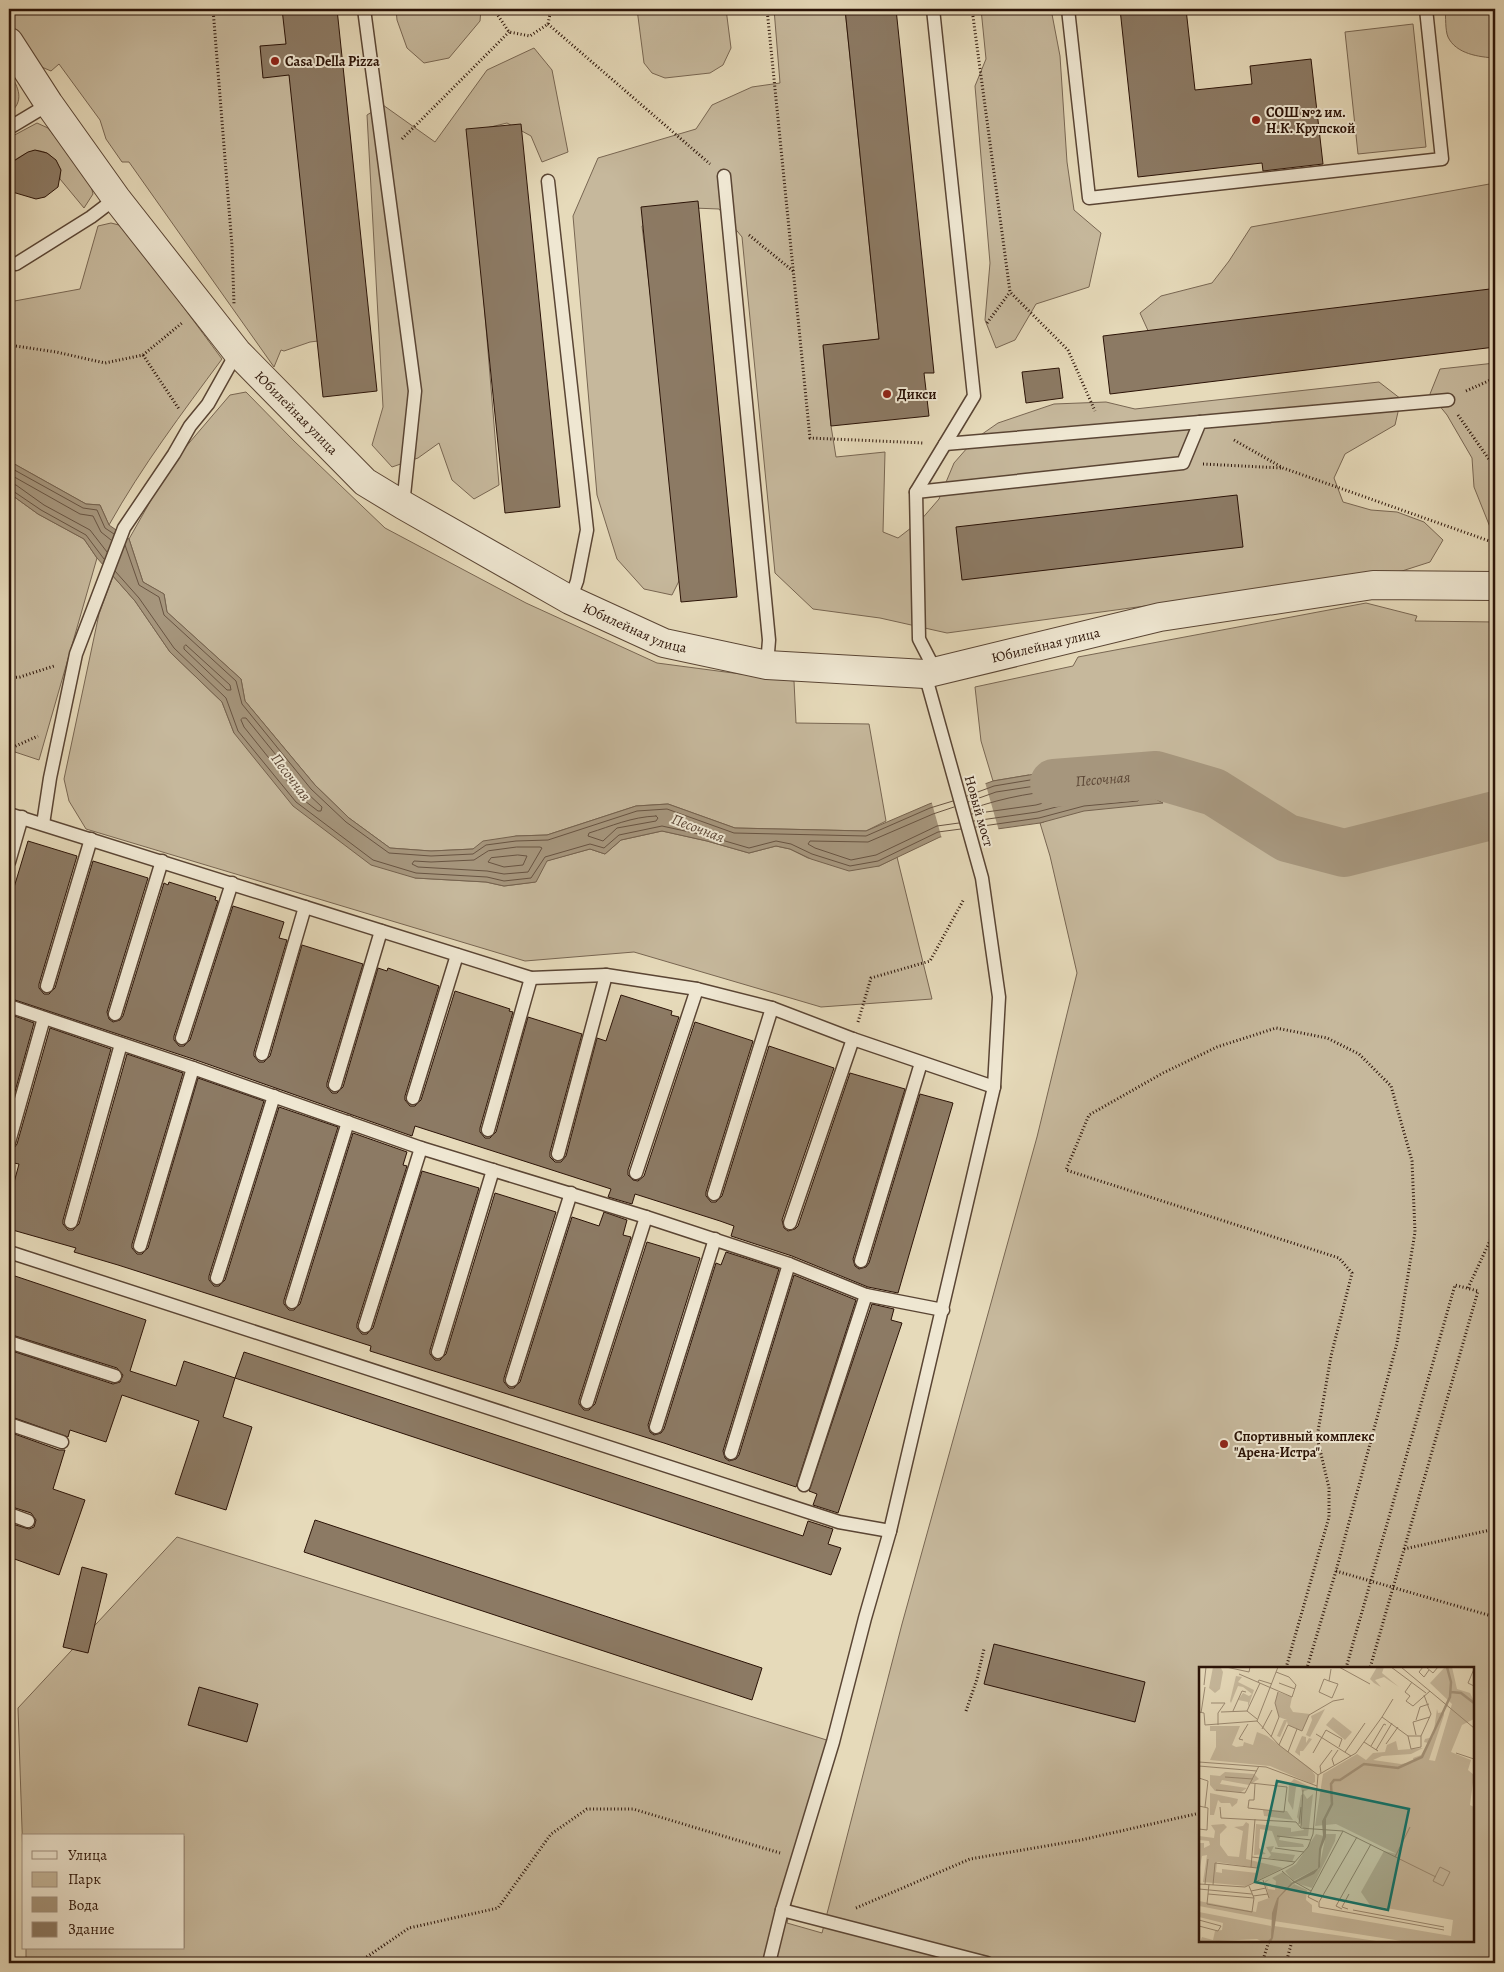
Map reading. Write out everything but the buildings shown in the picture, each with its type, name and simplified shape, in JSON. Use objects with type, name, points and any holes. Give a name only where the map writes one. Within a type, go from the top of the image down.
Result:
[{"type":"street","name":"Юбилейная улица","points":[[9,42],[49,104],[116,198],[237,352],[365,482],[570,600],[664,643],[767,665],[931,673],[1151,619],[1179,614],[1373,585],[1495,586]]},
{"type":"lane","points":[[364,9],[415,391],[402,505]]},
{"type":"lane","points":[[916,492],[974,396],[933,9]]},
{"type":"lane","points":[[1068,9],[1089,198],[1442,159],[1426,9]]},
{"type":"lane","points":[[9,128],[49,104]]},
{"type":"lane","points":[[724,176],[769,640],[767,665]]},
{"type":"lane","points":[[548,181],[587,530],[577,581],[570,600]]},
{"type":"lane","points":[[16,264],[116,198]]},
{"type":"lane","points":[[43,824],[50,778],[76,654],[124,528],[174,454],[190,426],[208,404],[237,352]]},
{"type":"lane","points":[[945,444],[1448,400]]},
{"type":"lane","points":[[916,492],[1183,463],[1200,422]]},
{"type":"lane","name":"Новый мост","points":[[769,1963],[782,1910],[833,1742],[890,1531],[994,1087],[999,997],[982,878],[946,752],[931,673],[919,639],[916,492]]},
{"type":"lane","points":[[9,814],[531,978],[606,975],[698,988],[772,1008],[853,1039],[994,1087]]},
{"type":"lane","points":[[9,862],[22,817]]},
{"type":"lane","points":[[47,986],[91,839]]},
{"type":"lane","points":[[115,1014],[162,861]]},
{"type":"lane","points":[[182,1038],[232,883]]},
{"type":"lane","points":[[262,1054],[305,907]]},
{"type":"lane","points":[[334,1085],[381,931]]},
{"type":"lane","points":[[413,1098],[457,955]]},
{"type":"lane","points":[[558,1154],[606,975]]},
{"type":"lane","points":[[488,1130],[531,978]]},
{"type":"lane","points":[[636,1174],[698,988]]},
{"type":"lane","points":[[9,1006],[421,1148],[715,1239],[789,1264],[866,1295],[942,1310]]},
{"type":"lane","points":[[714,1194],[772,1008]]},
{"type":"lane","points":[[9,1142],[44,1018]]},
{"type":"lane","points":[[790,1223],[853,1039]]},
{"type":"lane","points":[[71,1222],[121,1044]]},
{"type":"lane","points":[[860,1261],[921,1063]]},
{"type":"lane","points":[[140,1246],[193,1068]]},
{"type":"lane","points":[[216,1278],[274,1096]]},
{"type":"lane","points":[[292,1302],[348,1122]]},
{"type":"lane","points":[[365,1326],[421,1148]]},
{"type":"lane","points":[[438,1352],[493,1170]]},
{"type":"lane","points":[[512,1380],[571,1194]]},
{"type":"lane","points":[[587,1402],[646,1217]]},
{"type":"lane","points":[[656,1427],[715,1239]]},
{"type":"lane","points":[[9,1252],[839,1522],[890,1531]]},
{"type":"lane","points":[[731,1453],[789,1264]]},
{"type":"lane","points":[[804,1485],[866,1295]]},
{"type":"lane","points":[[9,1342],[115,1376]]},
{"type":"lane","points":[[9,1424],[62,1442]]},
{"type":"lane","points":[[9,1514],[28,1521]]},
{"type":"lane","points":[[782,1910],[987,1963]]},
{"type":"path","points":[[213,9],[232,246],[237,352]]},
{"type":"path","points":[[498,9],[497,14],[509,32],[530,36],[548,24],[551,9]]},
{"type":"path","points":[[768,9],[810,438],[945,444]]},
{"type":"path","points":[[972,9],[1010,292],[1068,350],[1098,417],[1117,429]]},
{"type":"path","points":[[548,24],[724,176]]},
{"type":"path","points":[[384,157],[509,32]]},
{"type":"path","points":[[728,218],[794,271]]},
{"type":"path","points":[[969,348],[1010,292]]},
{"type":"path","points":[[9,345],[56,352],[105,363],[143,355],[201,307]]},
{"type":"path","points":[[143,355],[190,426]]},
{"type":"path","points":[[1495,378],[1448,400],[1495,468]]},
{"type":"path","points":[[1200,422],[1283,468],[1495,543]]},
{"type":"path","points":[[1183,463],[1283,468]]},
{"type":"path","points":[[9,678],[20,677],[56,666],[76,654]]},
{"type":"path","points":[[9,749],[61,725]]},
{"type":"path","points":[[963,892],[966,909]]},
{"type":"path","points":[[853,1039],[871,978],[930,961],[964,899]]},
{"type":"path","points":[[1286,1667],[1329,1517],[1329,1488],[1318,1437],[1331,1356],[1352,1273],[1338,1258],[1066,1170],[1089,1115],[1163,1073],[1217,1046],[1276,1028],[1327,1038],[1359,1054],[1391,1086],[1412,1161],[1415,1232],[1397,1343],[1336,1571],[1307,1667]]},
{"type":"path","points":[[1468,1289],[1495,1230]]},
{"type":"path","points":[[1346,1667],[1456,1285],[1478,1291],[1370,1667]]},
{"type":"path","points":[[1494,1444],[1495,1450]]},
{"type":"path","points":[[1404,1549],[1495,1529]]},
{"type":"path","points":[[1336,1571],[1495,1617]]},
{"type":"path","points":[[966,1711],[977,1679],[984,1649]]},
{"type":"path","points":[[358,1963],[409,1928],[498,1908],[551,1834],[587,1809],[633,1809],[797,1859]]},
{"type":"path","points":[[825,1921],[970,1860],[1081,1840],[1199,1814]]},
{"type":"path","points":[[1262,1963],[1269,1942]]},
{"type":"path","points":[[1286,1963],[1292,1942]]},
{"type":"green space","points":[[9,9],[292,9],[318,341],[284,351],[281,350],[274,367],[129,162],[122,162],[106,139],[100,120],[59,64],[51,71],[25,60],[9,31]]},
{"type":"green space","points":[[396,9],[481,9],[480,21],[449,58],[424,63],[407,48],[397,20]]},
{"type":"green space","points":[[637,9],[726,9],[731,48],[723,65],[710,73],[665,78],[652,73],[644,63]]},
{"type":"green space","points":[[774,9],[845,9],[879,339],[823,346],[836,457],[885,452],[883,532],[898,538],[920,521],[939,499],[954,463],[975,439],[998,423],[1054,404],[1106,402],[1135,409],[1379,382],[1401,399],[1395,425],[1345,454],[1334,478],[1343,502],[1371,510],[1397,512],[1424,522],[1443,540],[1430,562],[1402,571],[947,633],[880,618],[813,609],[775,573],[742,237],[719,209],[693,208],[667,212],[642,226],[684,571],[672,595],[644,589],[617,559],[597,495],[573,216],[598,158],[696,129],[712,105],[752,87],[780,83]]},
{"type":"green space","points":[[981,9],[1051,9],[1060,56],[1067,162],[1074,210],[1101,233],[1089,287],[1036,304],[1015,340],[996,348],[985,320],[990,263],[975,86],[986,59]]},
{"type":"green space","points":[[1445,9],[1495,9],[1495,58],[1468,54],[1456,47],[1447,34]]},
{"type":"green space","points":[[1413,24],[1426,147],[1358,154],[1345,32]]},
{"type":"green space","points":[[534,48],[552,70],[568,152],[542,162],[531,136],[507,123],[470,132],[499,485],[474,499],[452,480],[439,443],[418,458],[392,467],[372,445],[383,407],[367,115],[383,105],[435,142],[487,70]]},
{"type":"green space","points":[[9,73],[18,89],[19,99],[14,109],[9,113]]},
{"type":"green space","points":[[37,123],[48,128],[90,182],[93,194],[84,208],[60,179],[56,162],[48,154],[42,151],[30,152],[9,164],[9,138]]},
{"type":"green space","points":[[1495,183],[1495,309],[1479,298],[1150,335],[1140,313],[1161,296],[1212,283],[1251,227]]},
{"type":"green space","points":[[111,223],[123,226],[222,359],[149,461],[109,525],[100,505],[86,504],[9,461],[9,302],[80,289],[98,226]]},
{"type":"green space","points":[[1495,363],[1495,532],[1492,532],[1474,487],[1472,458],[1447,415],[1430,394],[1440,369]]},
{"type":"green space","points":[[246,392],[385,528],[526,603],[657,663],[794,681],[796,723],[869,724],[886,821],[866,831],[735,828],[668,804],[636,806],[547,835],[516,836],[473,849],[431,851],[390,848],[349,818],[315,785],[245,701],[241,679],[167,612],[164,594],[143,582],[129,539],[172,463],[230,395]]},
{"type":"green space","points":[[9,493],[38,514],[84,539],[97,558],[39,760],[9,750]]},
{"type":"green space","points":[[113,576],[135,601],[170,652],[222,702],[234,733],[415,878],[486,882],[504,886],[535,882],[546,861],[590,849],[605,854],[621,840],[662,831],[749,853],[776,846],[790,849],[808,858],[879,866],[897,857],[932,999],[821,1007],[634,952],[525,961],[86,829],[69,801],[64,779],[99,614]]},
{"type":"green space","points":[[1366,603],[1417,616],[1415,621],[1495,622],[1495,1963],[26,1963],[26,1950],[185,1950],[185,1834],[22,1834],[18,1708],[177,1537],[833,1742],[810,1816],[787,1923],[822,1933],[902,1624],[1037,1137],[1077,973],[1050,856],[1040,823],[1044,822],[1029,775],[993,781],[981,741],[975,687],[1073,666],[1078,657]]},
{"type":"water","points":[[9,461],[86,504],[100,505],[109,525],[129,539],[143,582],[164,594],[167,612],[241,679],[245,701],[315,785],[349,818],[390,848],[431,851],[473,849],[483,841],[516,836],[547,835],[636,806],[668,804],[735,828],[866,831],[929,804],[993,781],[1053,771],[1101,769],[1163,803],[1084,811],[1040,823],[940,837],[879,866],[849,871],[811,859],[790,849],[776,846],[749,853],[662,831],[621,840],[605,854],[590,849],[547,861],[536,882],[504,886],[486,882],[415,878],[371,865],[293,806],[234,733],[222,702],[170,652],[135,601],[97,558],[84,539],[38,514],[9,493]]},
{"type":"pier","points":[[985,782],[999,831],[942,839],[931,800]]},
{"type":"waterway","name":"Песочная","points":[[1054,783],[1156,775],[1214,792],[1287,838],[1344,853],[1495,815]]},
{"type":"place","name":"Casa Della Pizza","points":[[275,61]]},
{"type":"place","name":"СОШ №2 им. Н.К. Крупской","points":[[1256,120]]},
{"type":"place","name":"Дикси","points":[[887,394]]},
{"type":"place","name":"Спортивный комплекс \"Арена-Истра\"","points":[[1224,1444]]}]
